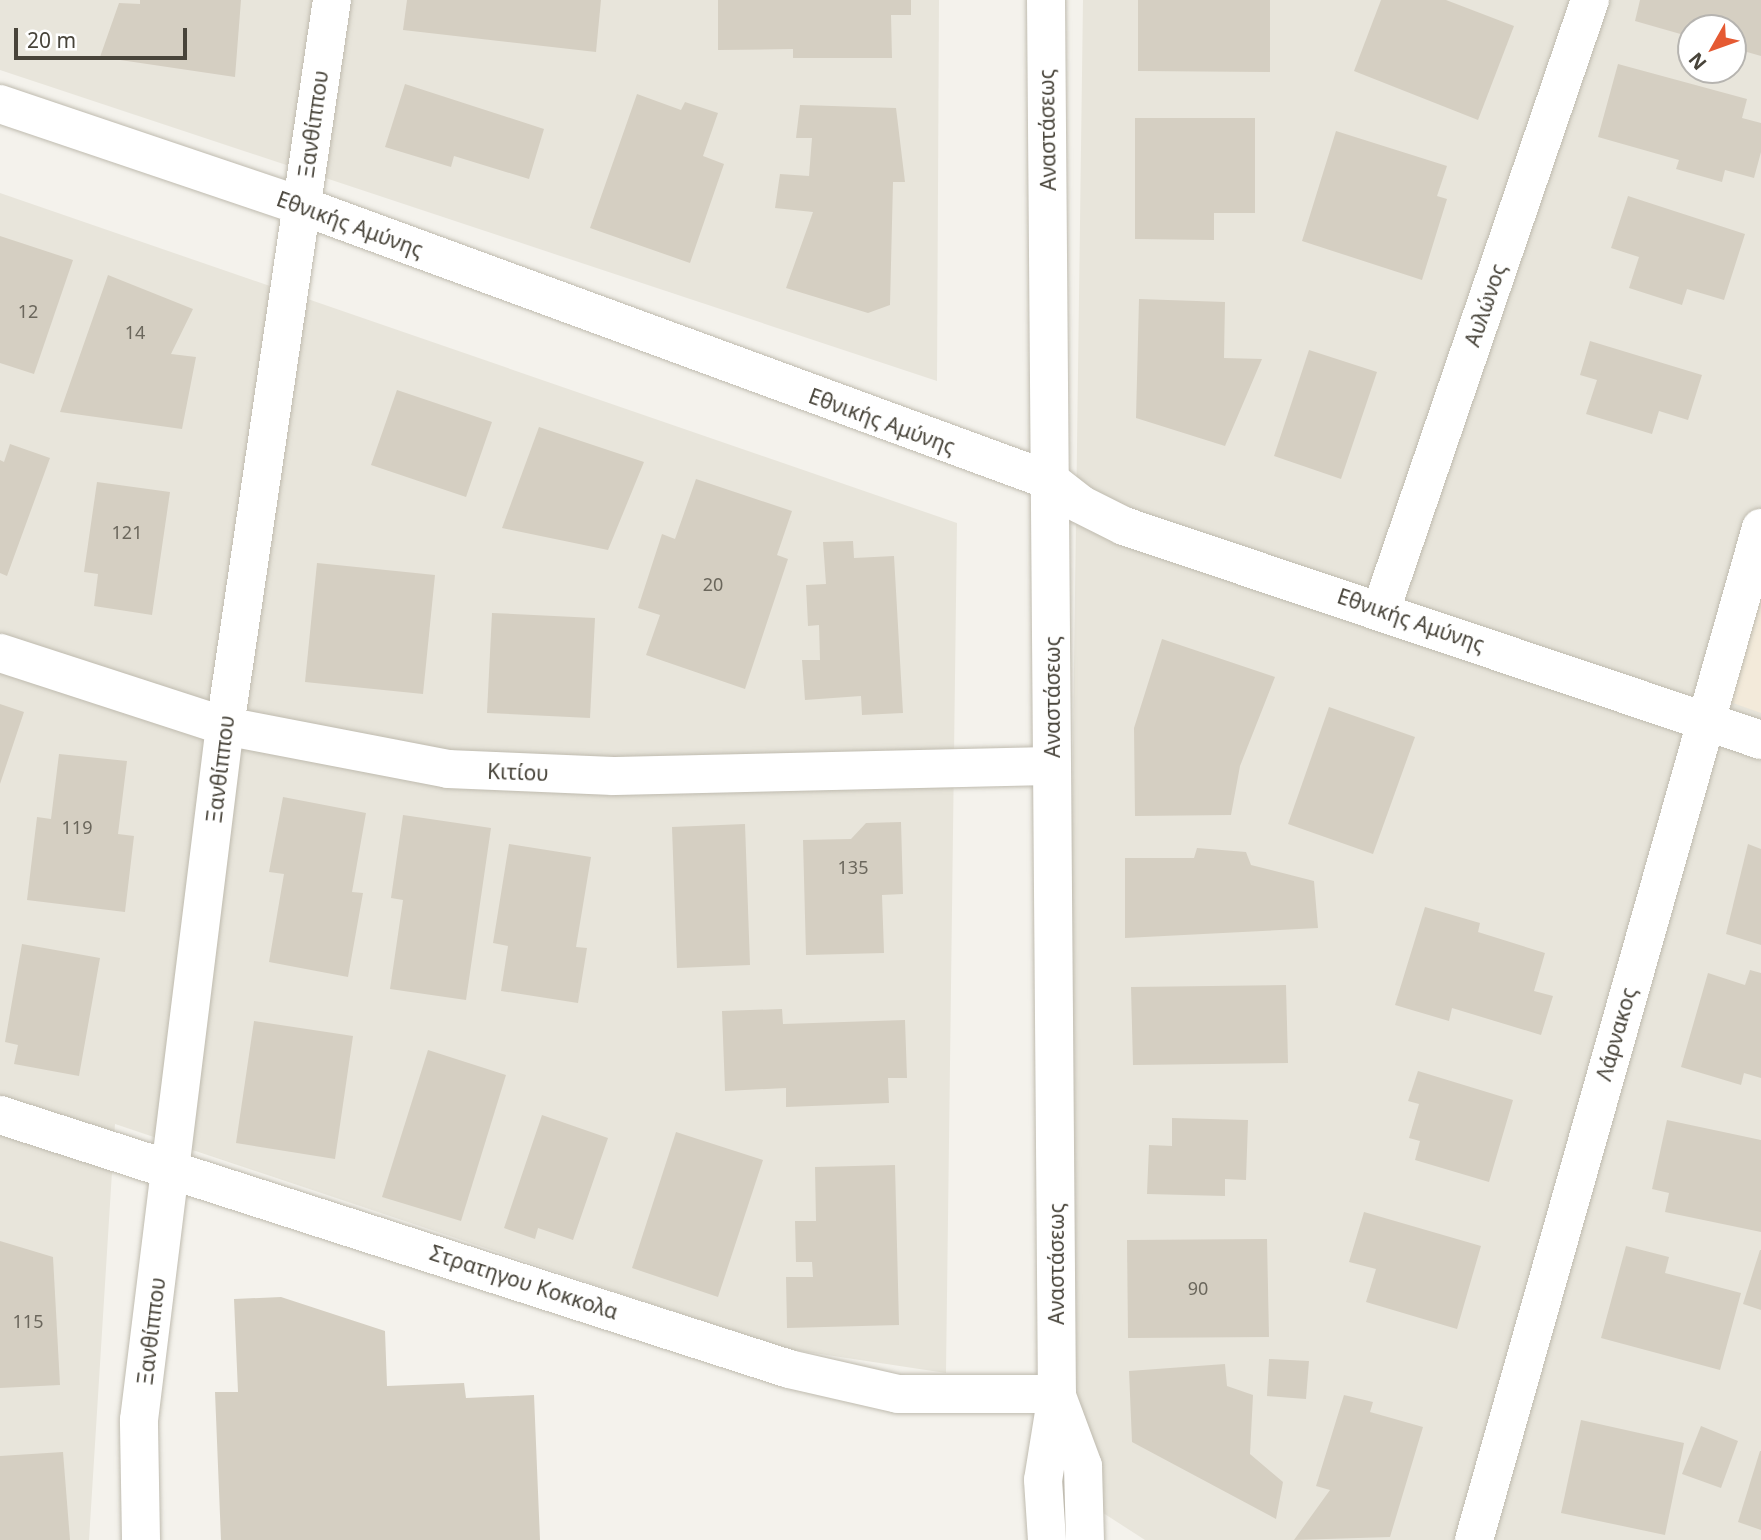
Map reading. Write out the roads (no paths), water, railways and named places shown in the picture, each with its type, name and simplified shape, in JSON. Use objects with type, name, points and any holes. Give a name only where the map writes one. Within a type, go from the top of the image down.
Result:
[{"type":"street","name":"Ξανθίππου","points":[[141,1540],[139,1420],[225,726],[331,0]]},
{"type":"street","name":"Αναστάσεως","points":[[1046,0],[1057,1395],[1043,1480],[1047,1540]]},
{"type":"street","name":"Αυλώνος","points":[[1381,610],[1590,0]]},
{"type":"street","name":"Εθνικής Αμύνης","points":[[0,104],[302,206],[1051,481],[1080,504],[1124,526],[1381,610],[1761,740]]},
{"type":"street","name":"Λάρνακος","points":[[1474,1540],[1761,528]]},
{"type":"street","name":"Κιτίου","points":[[0,653],[225,726],[448,769],[613,776],[1052,766]]},
{"type":"street","name":"Στρατηγου Κοκκολα","points":[[0,1115],[789,1369],[898,1394],[1057,1395]]},
{"type":"street","name":"Αναστάσεως","points":[[1057,1395],[1083,1466],[1085,1540]]}]
